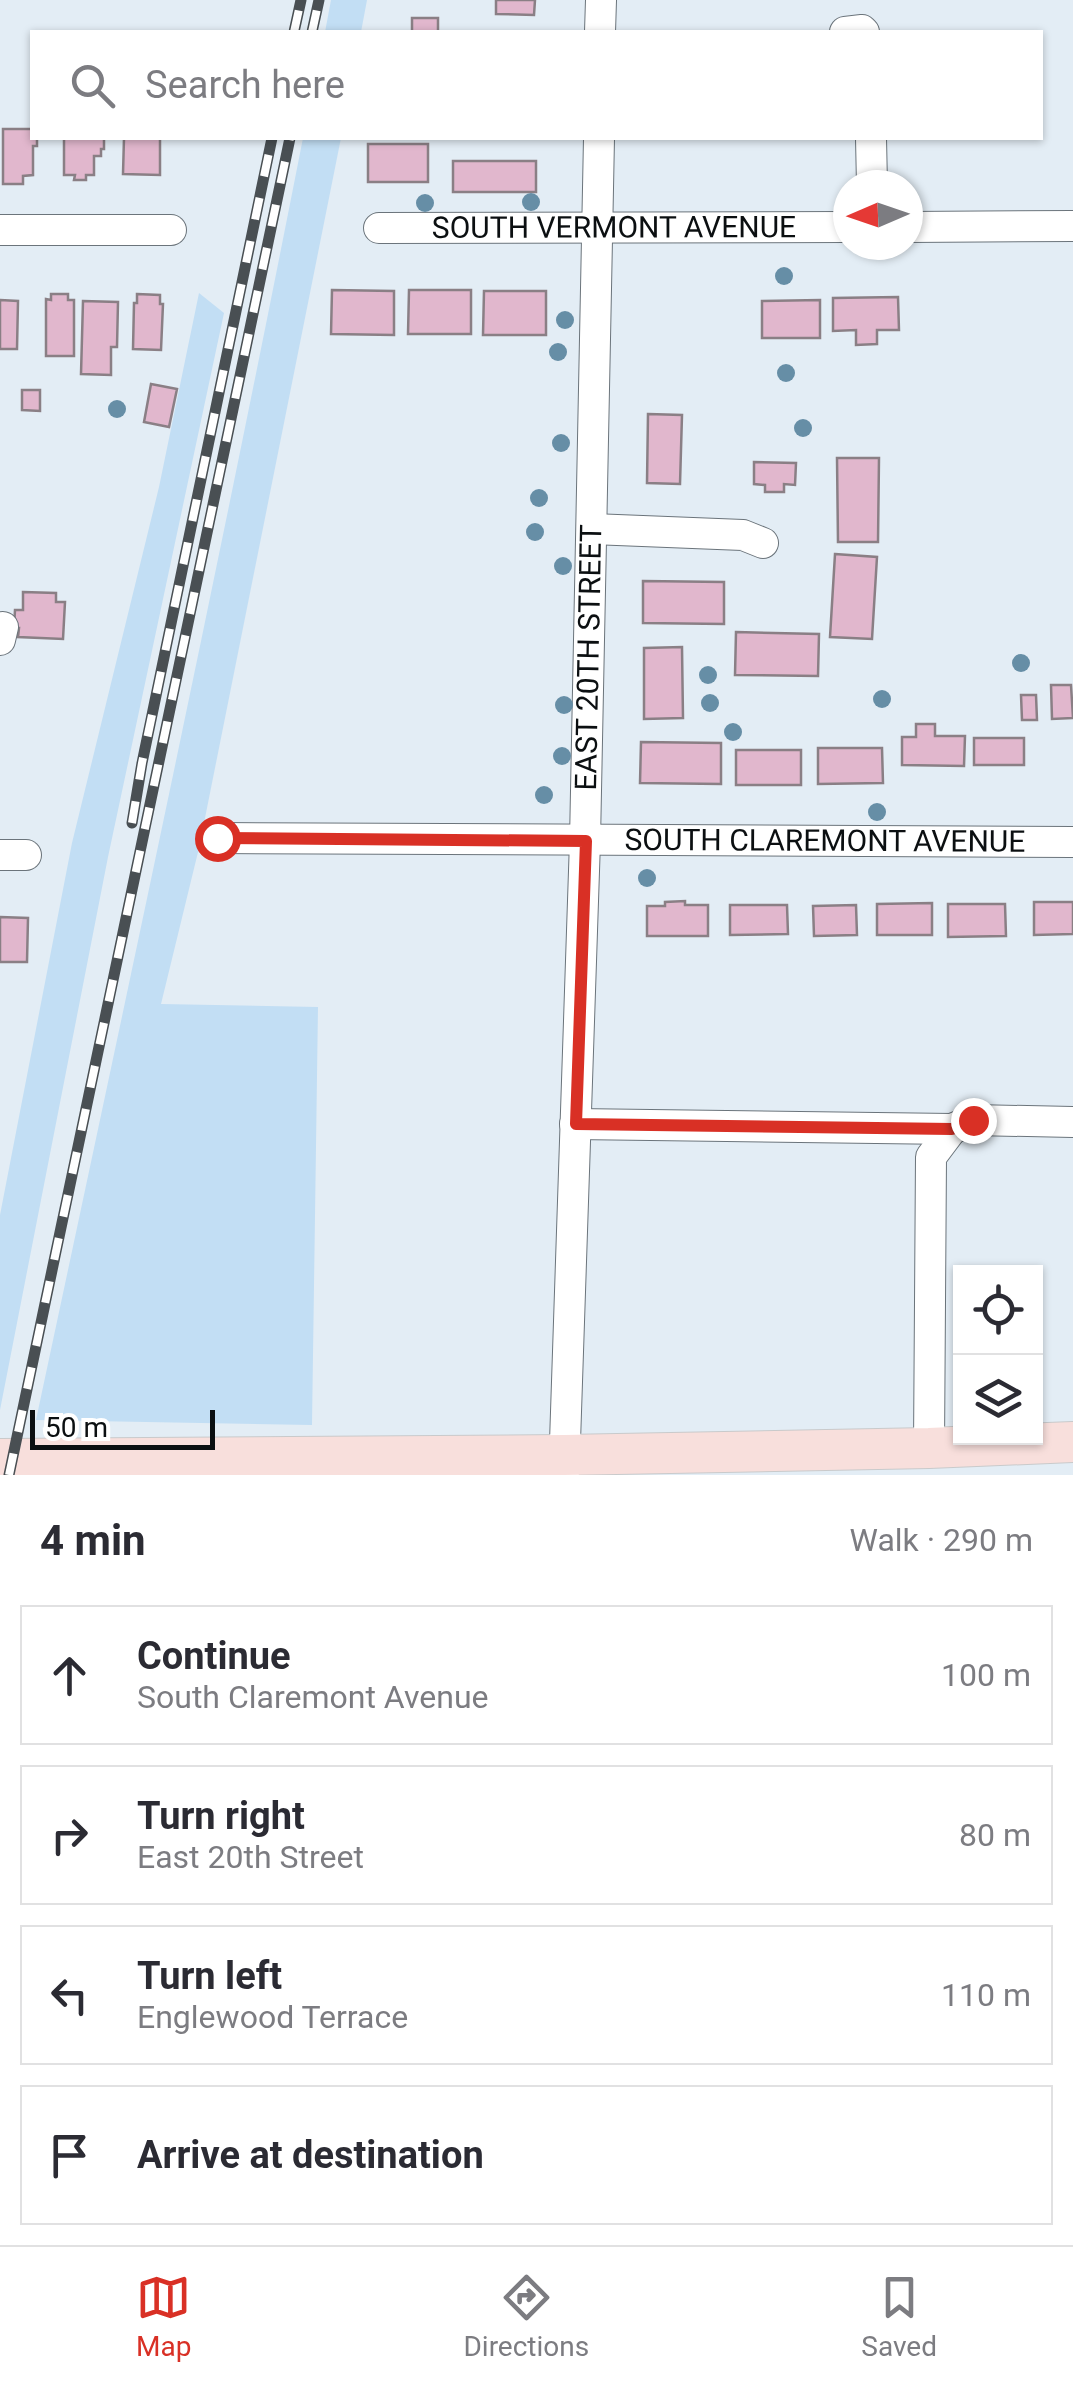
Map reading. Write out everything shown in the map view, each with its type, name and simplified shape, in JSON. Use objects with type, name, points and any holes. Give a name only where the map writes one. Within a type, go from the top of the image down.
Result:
[{"type":"main road","points":[[0,1459],[564,1465],[1073,1442]]},
{"type":"street","points":[[600,30],[601,0]]},
{"type":"street","name":"EAST 20TH STREET","points":[[564,1465],[586,841],[599,140]]},
{"type":"street","points":[[871,140],[872,170]]},
{"type":"street","points":[[923,226],[1073,226]]},
{"type":"street","name":"SOUTH VERMONT AVENUE","points":[[379,228],[833,227]]},
{"type":"street","points":[[0,230],[171,230]]},
{"type":"street","points":[[592,529],[744,535],[763,543]]},
{"type":"street","name":"SOUTH CLAREMONT AVENUE","points":[[217,838],[1073,842]]},
{"type":"street","points":[[576,1124],[952,1129],[973,1120],[1073,1122]]},
{"type":"street","points":[[929,1448],[930,1157],[952,1129]]},
{"type":"shaded area","points":[[331,0],[367,0],[361,30],[325,30]]},
{"type":"shaded area","points":[[303,140],[341,140],[199,848],[161,1004],[318,1007],[312,1425],[36,1420],[206,619]]},
{"type":"shaded area","points":[[199,293],[224,313],[108,857],[0,1410],[0,1215],[72,843],[159,487]]},
{"type":"building","points":[[496,0],[535,0],[534,15],[496,14]]},
{"type":"building","points":[[412,18],[438,18],[438,30],[412,30]]},
{"type":"building","points":[[3,129],[30,129],[30,140],[37,140],[37,146],[33,146],[33,175],[23,176],[23,184],[3,184]]},
{"type":"building","points":[[64,140],[104,140],[101,156],[94,156],[94,175],[74,180],[75,175],[64,175]]},
{"type":"building","points":[[124,140],[160,140],[160,175],[123,174]]},
{"type":"building","points":[[368,144],[428,144],[428,182],[368,182]]},
{"type":"building","points":[[453,161],[536,161],[536,192],[453,192]]},
{"type":"building","points":[[332,290],[394,291],[394,335],[331,334]]},
{"type":"building","points":[[409,290],[471,290],[471,334],[408,334]]},
{"type":"building","points":[[484,291],[546,291],[546,335],[483,335]]},
{"type":"building","points":[[51,294],[68,294],[68,300],[74,300],[74,356],[46,356],[46,299],[51,300]]},
{"type":"building","points":[[137,294],[160,295],[161,350],[133,349]]},
{"type":"building","points":[[898,297],[899,330],[877,330],[877,344],[856,345],[856,330],[833,331],[833,298]]},
{"type":"building","points":[[0,300],[18,301],[17,349],[0,349]]},
{"type":"building","points":[[820,300],[820,338],[762,338],[762,301]]},
{"type":"building","points":[[83,301],[118,302],[117,347],[111,347],[111,375],[81,374]]},
{"type":"building","points":[[151,384],[177,389],[169,427],[144,422]]},
{"type":"building","points":[[22,390],[40,390],[40,411],[22,410]]},
{"type":"building","points":[[648,414],[682,415],[680,484],[647,483]]},
{"type":"building","points":[[837,458],[879,458],[878,542],[838,542]]},
{"type":"building","points":[[754,462],[796,463],[795,485],[784,484],[784,492],[765,492],[765,485],[754,484]]},
{"type":"building","points":[[835,554],[877,557],[872,639],[830,637]]},
{"type":"building","points":[[643,581],[724,582],[724,624],[643,623]]},
{"type":"building","points":[[23,592],[56,593],[56,602],[65,602],[63,639],[18,637],[15,610],[23,610]]},
{"type":"building","points":[[736,632],[819,634],[818,676],[735,675]]},
{"type":"building","points":[[682,647],[683,718],[644,719],[644,648]]},
{"type":"building","points":[[1051,685],[1071,685],[1073,718],[1052,719]]},
{"type":"building","points":[[1021,695],[1036,695],[1037,720],[1022,720]]},
{"type":"building","points":[[916,724],[935,724],[935,736],[965,736],[964,766],[902,765],[902,737],[916,737]]},
{"type":"building","points":[[974,738],[1024,738],[1024,765],[974,765]]},
{"type":"building","points":[[641,742],[721,743],[721,784],[640,783]]},
{"type":"building","points":[[818,748],[882,748],[883,783],[818,784]]},
{"type":"building","points":[[736,750],[801,750],[801,785],[736,785]]},
{"type":"building","points":[[685,901],[685,905],[708,905],[708,936],[647,936],[647,906]]},
{"type":"building","points":[[1034,902],[1073,902],[1073,934],[1034,935]]},
{"type":"building","points":[[932,903],[932,935],[877,935],[877,904]]},
{"type":"building","points":[[948,904],[1005,904],[1006,936],[948,937]]},
{"type":"building","points":[[730,905],[787,905],[788,934],[730,935]]},
{"type":"building","points":[[856,905],[857,935],[814,936],[813,906]]},
{"type":"building","points":[[0,917],[28,918],[27,962],[0,962]]},
{"type":"railway","points":[[294,30],[301,0]]},
{"type":"railway","points":[[312,30],[319,0]]},
{"type":"railway","points":[[132,823],[272,140]]},
{"type":"railway","points":[[9,1475],[290,140]]},
{"type":"route","points":[[217,838],[586,841],[576,1124],[952,1129],[973,1120]]}]
